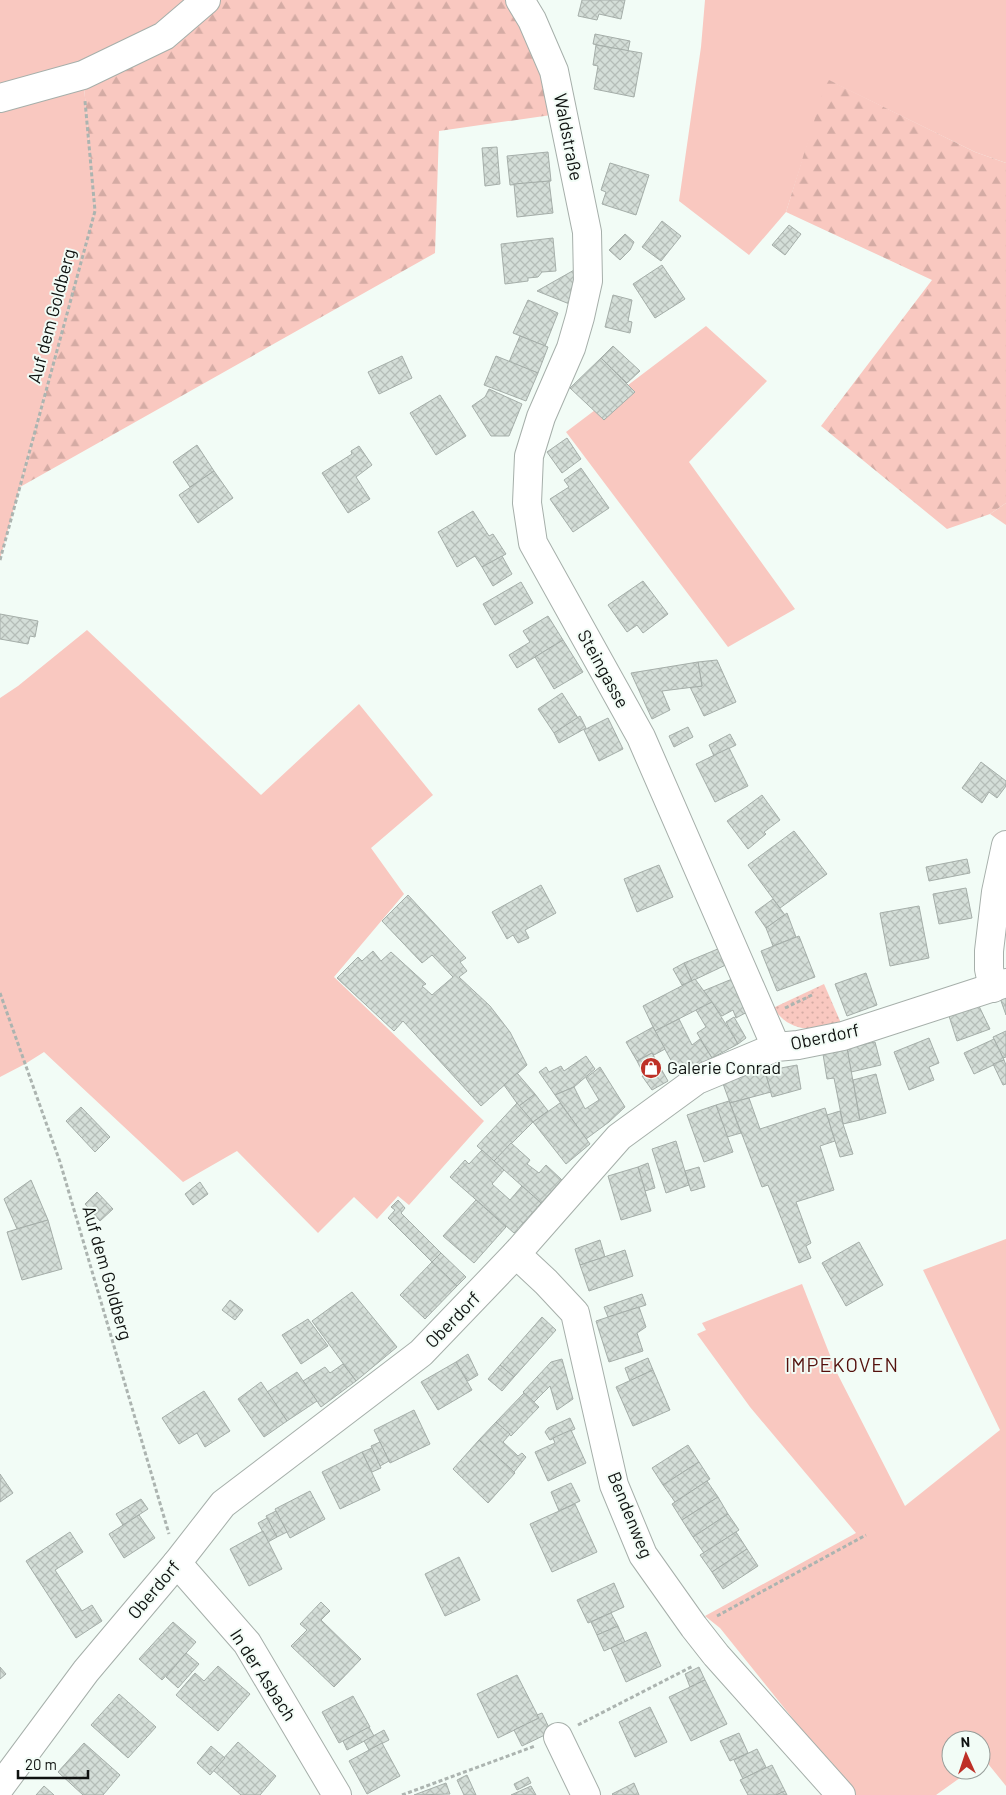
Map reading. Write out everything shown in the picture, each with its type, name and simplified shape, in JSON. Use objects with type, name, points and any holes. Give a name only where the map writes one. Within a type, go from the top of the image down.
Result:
[{"type":"street","points":[[0,98],[83,75],[164,36],[206,0]]},
{"type":"street","name":"Waldstraße","points":[[520,0],[532,20],[554,70],[587,232],[588,281]]},
{"type":"street","name":"Steingasse","points":[[588,281],[571,348],[540,417],[529,456],[527,503],[534,543],[642,737],[776,1047]]},
{"type":"street","name":"Oberdorf","points":[[0,1787],[86,1671],[177,1563],[223,1504],[421,1353],[516,1254],[619,1137],[697,1080],[776,1047],[798,1045],[843,1036],[999,986],[989,969],[989,951],[996,892],[1006,845]]},
{"type":"street","name":"Bendenweg","points":[[516,1254],[575,1313],[614,1486],[643,1555],[716,1655],[841,1795]]},
{"type":"street","name":"In der Asbach","points":[[177,1563],[247,1643],[337,1795]]},
{"type":"street","points":[[558,1738],[586,1795]]},
{"type":"path","name":"Auf dem Goldberg","points":[[0,560],[94,211],[83,75]]},
{"type":"path","name":"Auf dem Goldberg","points":[[0,993],[60,1162],[177,1563]]},
{"type":"path","points":[[694,1627],[866,1535]]},
{"type":"green space","points":[[0,0],[198,0],[83,75],[95,211],[0,559]]},
{"type":"green space","points":[[219,0],[519,0],[558,114],[439,131],[435,253],[20,487],[95,211],[83,75]]},
{"type":"green space","points":[[705,0],[1006,0],[1006,163],[975,152],[828,80],[786,212],[749,255],[679,201],[701,47]]},
{"type":"green space","points":[[827,79],[975,152],[1006,163],[1006,503],[990,514],[947,529],[821,426],[932,280],[786,212]]},
{"type":"green space","points":[[706,326],[767,381],[689,462],[795,609],[728,647],[566,432]]},
{"type":"green space","points":[[1006,503],[1006,525],[990,514]]},
{"type":"green space","points":[[87,630],[261,795],[359,704],[433,795],[371,848],[404,894],[334,977],[484,1121],[409,1205],[398,1196],[377,1219],[354,1197],[318,1233],[237,1151],[183,1182],[44,1052],[0,1077],[0,698],[18,686]]},
{"type":"green space","points":[[824,984],[841,1023],[821,1028],[804,1028],[788,1022],[773,1008]]},
{"type":"green space","points":[[1006,1239],[1006,1786],[991,1767],[991,1730],[941,1730],[941,1780],[957,1780],[936,1795],[854,1795],[720,1628],[705,1616],[856,1533],[750,1407],[697,1334],[706,1330],[702,1323],[802,1284],[837,1373],[905,1506],[1000,1430],[923,1270]]},
{"type":"building","points":[[582,0],[625,0],[621,19],[599,14],[597,20],[578,16]]},
{"type":"building","points":[[595,34],[630,41],[628,51],[593,44]]},
{"type":"building","points":[[596,45],[642,53],[634,97],[594,89],[598,66],[593,65]]},
{"type":"building","points":[[497,147],[500,184],[485,186],[482,148]]},
{"type":"building","points":[[548,152],[551,181],[510,185],[507,156]]},
{"type":"building","points":[[610,163],[649,175],[636,215],[602,204],[606,192],[601,190]]},
{"type":"building","points":[[549,181],[553,213],[517,217],[514,184]]},
{"type":"building","points":[[662,221],[681,236],[661,261],[642,247]]},
{"type":"building","points":[[789,225],[801,234],[785,255],[772,245]]},
{"type":"building","points":[[625,234],[634,242],[630,250],[620,260],[609,250]]},
{"type":"building","points":[[553,238],[556,271],[542,272],[538,277],[528,278],[528,281],[505,284],[501,244]]},
{"type":"building","points":[[662,265],[685,299],[655,318],[633,284]]},
{"type":"building","points":[[576,269],[572,305],[537,291]]},
{"type":"building","points":[[613,295],[632,300],[628,321],[632,322],[630,333],[605,327]]},
{"type":"building","points":[[528,300],[558,313],[545,346],[513,333]]},
{"type":"building","points":[[520,336],[548,347],[538,373],[509,362]]},
{"type":"building","points":[[613,346],[640,371],[627,383],[601,358]]},
{"type":"building","points":[[402,356],[412,378],[379,394],[368,372]]},
{"type":"building","points":[[496,356],[538,373],[526,401],[484,385]]},
{"type":"building","points":[[601,358],[635,392],[604,420],[570,388]]},
{"type":"building","points":[[489,389],[522,404],[509,436],[491,436],[472,406],[485,397]]},
{"type":"building","points":[[440,395],[466,436],[436,455],[410,413]]},
{"type":"building","points":[[567,438],[581,459],[562,473],[547,452]]},
{"type":"building","points":[[197,445],[214,471],[190,487],[173,462]]},
{"type":"building","points":[[359,446],[372,465],[356,477],[370,499],[348,513],[322,473],[352,454],[351,451]]},
{"type":"building","points":[[581,468],[609,508],[573,532],[550,499],[569,487],[564,480]]},
{"type":"building","points":[[214,471],[233,498],[198,523],[179,495]]},
{"type":"building","points":[[473,511],[489,536],[493,534],[506,554],[482,567],[475,556],[457,567],[438,532]]},
{"type":"building","points":[[502,556],[512,574],[493,586],[482,567]]},
{"type":"building","points":[[643,581],[668,614],[643,633],[637,625],[627,632],[608,605]]},
{"type":"building","points":[[521,582],[533,603],[495,625],[483,604]]},
{"type":"building","points":[[0,614],[38,621],[35,637],[30,636],[28,644],[0,639]]},
{"type":"building","points":[[548,616],[563,640],[517,668],[509,655],[530,642],[523,631]]},
{"type":"building","points":[[563,640],[583,672],[554,689],[535,657]]},
{"type":"building","points":[[717,660],[736,702],[704,716],[690,687],[702,686],[698,662]]},
{"type":"building","points":[[698,662],[702,686],[662,691],[670,710],[652,719],[631,673]]},
{"type":"building","points":[[562,693],[578,718],[554,733],[538,709]]},
{"type":"building","points":[[580,716],[586,728],[559,743],[554,733]]},
{"type":"building","points":[[608,718],[623,749],[599,761],[584,730]]},
{"type":"building","points":[[688,727],[693,737],[674,747],[669,736]]},
{"type":"building","points":[[730,734],[736,745],[714,756],[709,745]]},
{"type":"building","points":[[729,748],[748,786],[715,802],[696,764]]},
{"type":"building","points":[[981,762],[1006,781],[1006,786],[997,798],[989,792],[982,803],[962,788]]},
{"type":"building","points":[[762,795],[780,820],[764,832],[766,834],[748,849],[727,821]]},
{"type":"building","points":[[794,831],[827,874],[780,908],[748,865]]},
{"type":"building","points":[[967,859],[970,873],[929,881],[926,867]]},
{"type":"building","points":[[659,865],[673,897],[637,912],[624,879]]},
{"type":"building","points":[[541,885],[556,913],[525,930],[529,938],[518,943],[513,935],[507,939],[492,912]]},
{"type":"building","points":[[966,888],[972,918],[939,924],[933,894]]},
{"type":"building","points":[[408,895],[466,958],[460,962],[467,971],[459,977],[490,1006],[510,1032],[527,1065],[481,1106],[403,1021],[394,1031],[337,978],[358,957],[362,961],[373,951],[381,961],[391,952],[426,984],[422,986],[432,995],[453,977],[432,955],[422,963],[382,921]]},
{"type":"building","points":[[773,899],[785,915],[766,928],[755,912]]},
{"type":"building","points":[[919,906],[929,958],[890,966],[880,913]]},
{"type":"building","points":[[787,913],[796,937],[773,946],[766,928]]},
{"type":"building","points":[[799,936],[815,977],[777,991],[761,951]]},
{"type":"building","points":[[725,946],[732,962],[692,981],[684,963]]},
{"type":"building","points":[[684,963],[692,981],[682,985],[673,969]]},
{"type":"building","points":[[866,973],[877,1005],[847,1016],[835,984]]},
{"type":"building","points":[[737,977],[749,1011],[736,1018],[733,1010],[722,1016],[703,991]]},
{"type":"building","points":[[695,979],[712,1002],[655,1031],[643,1006]]},
{"type":"building","points":[[1006,996],[1006,1015],[1000,998]]},
{"type":"building","points":[[712,1002],[738,1044],[712,1058],[697,1033],[706,1027],[696,1010]]},
{"type":"building","points":[[978,1004],[990,1029],[957,1041],[949,1016]]},
{"type":"building","points":[[734,1017],[746,1038],[738,1044],[726,1022]]},
{"type":"building","points":[[679,1019],[692,1045],[700,1039],[712,1058],[679,1075],[655,1031]]},
{"type":"building","points":[[653,1027],[665,1049],[637,1061],[626,1042]]},
{"type":"building","points":[[1006,1031],[1006,1057],[1003,1058],[993,1037]]},
{"type":"building","points":[[929,1038],[939,1063],[929,1067],[934,1080],[909,1090],[894,1052]]},
{"type":"building","points":[[994,1039],[1004,1060],[974,1074],[964,1053]]},
{"type":"building","points":[[875,1042],[881,1065],[851,1072],[847,1048]]},
{"type":"building","points":[[847,1048],[860,1120],[843,1124],[834,1078],[827,1079],[823,1054]]},
{"type":"building","name":"Galerie Conrad","points":[[652,1053],[668,1081],[652,1090],[642,1076],[644,1075],[637,1061]]},
{"type":"building","points":[[586,1056],[595,1069],[574,1087],[555,1095],[539,1072],[546,1067],[549,1072],[561,1066],[564,1071]]},
{"type":"building","points":[[1004,1060],[1006,1065],[1006,1084],[1003,1085],[993,1064]]},
{"type":"building","points":[[797,1065],[801,1089],[772,1097],[765,1071]]},
{"type":"building","points":[[600,1067],[625,1107],[586,1139],[555,1095],[574,1087],[585,1109],[599,1100],[586,1078]]},
{"type":"building","points":[[764,1069],[771,1092],[730,1103],[722,1081]]},
{"type":"building","points":[[517,1073],[535,1094],[519,1106],[504,1085]]},
{"type":"building","points":[[876,1074],[886,1113],[860,1120],[853,1080]]},
{"type":"building","points":[[535,1094],[548,1111],[533,1122],[519,1106]]},
{"type":"building","points":[[749,1098],[760,1129],[825,1108],[835,1141],[820,1146],[834,1190],[796,1202],[811,1243],[806,1246],[811,1258],[799,1263],[768,1185],[762,1187],[730,1103]]},
{"type":"building","points":[[729,1101],[741,1133],[727,1137],[716,1105]]},
{"type":"building","points":[[517,1103],[533,1122],[494,1161],[477,1146]]},
{"type":"building","points":[[560,1103],[590,1144],[566,1164],[533,1122]]},
{"type":"building","points":[[716,1105],[733,1152],[704,1162],[687,1115]]},
{"type":"building","points":[[81,1107],[110,1137],[95,1152],[66,1121]]},
{"type":"building","points":[[840,1111],[853,1154],[840,1157],[827,1115]]},
{"type":"building","points":[[676,1141],[689,1185],[666,1193],[652,1149]]},
{"type":"building","points":[[511,1143],[530,1160],[527,1164],[539,1173],[546,1165],[562,1180],[541,1203],[494,1161]]},
{"type":"building","points":[[482,1150],[504,1170],[492,1184],[510,1200],[522,1186],[541,1203],[514,1233],[450,1177],[465,1160],[469,1164]]},
{"type":"building","points":[[648,1163],[655,1188],[645,1191],[638,1167]]},
{"type":"building","points":[[638,1167],[651,1211],[621,1220],[608,1176]]},
{"type":"building","points":[[699,1167],[705,1187],[691,1191],[685,1171]]},
{"type":"building","points":[[31,1180],[48,1220],[17,1229],[4,1199]]},
{"type":"building","points":[[200,1182],[208,1194],[193,1205],[185,1194]]},
{"type":"building","points":[[97,1192],[113,1209],[100,1221],[85,1204]]},
{"type":"building","points":[[398,1200],[405,1208],[401,1213],[441,1253],[432,1262],[388,1218],[395,1210],[391,1207]]},
{"type":"building","points":[[476,1200],[506,1227],[474,1263],[443,1236]]},
{"type":"building","points":[[48,1220],[62,1269],[22,1280],[7,1232]]},
{"type":"building","points":[[600,1240],[605,1257],[580,1265],[575,1249]]},
{"type":"building","points":[[859,1242],[883,1285],[846,1306],[822,1263]]},
{"type":"building","points":[[625,1250],[633,1276],[589,1291],[580,1265]]},
{"type":"building","points":[[441,1253],[466,1277],[457,1286],[432,1262]]},
{"type":"building","points":[[432,1262],[457,1286],[425,1319],[400,1295]]},
{"type":"building","points":[[352,1292],[397,1347],[356,1381],[312,1321]]},
{"type":"building","points":[[642,1294],[646,1305],[608,1317],[604,1307]]},
{"type":"building","points":[[230,1300],[243,1310],[235,1320],[222,1310]]},
{"type":"building","points":[[639,1307],[646,1327],[637,1333],[643,1351],[609,1362],[596,1321]]},
{"type":"building","points":[[542,1317],[556,1330],[514,1377],[500,1365]]},
{"type":"building","points":[[308,1319],[328,1346],[301,1364],[282,1335]]},
{"type":"building","points":[[468,1354],[478,1375],[468,1381],[456,1362]]},
{"type":"building","points":[[648,1358],[653,1370],[630,1381],[625,1368]]},
{"type":"building","points":[[562,1359],[573,1399],[557,1410],[550,1386],[534,1402],[523,1392],[551,1362]]},
{"type":"building","points":[[456,1362],[472,1390],[438,1410],[421,1382]]},
{"type":"building","points":[[343,1364],[356,1381],[321,1407],[303,1381],[325,1367],[330,1373]]},
{"type":"building","points":[[500,1365],[514,1377],[502,1391],[488,1379]]},
{"type":"building","points":[[653,1370],[670,1410],[633,1426],[616,1387]]},
{"type":"building","points":[[297,1372],[317,1401],[287,1421],[267,1392]]},
{"type":"building","points":[[261,1382],[287,1421],[264,1437],[238,1399]]},
{"type":"building","points":[[204,1391],[230,1431],[205,1447],[197,1433],[179,1444],[162,1418]]},
{"type":"building","points":[[524,1393],[539,1407],[511,1436],[496,1422]]},
{"type":"building","points":[[414,1410],[430,1444],[390,1463],[374,1430]]},
{"type":"building","points":[[570,1418],[575,1429],[550,1440],[545,1432],[548,1428]]},
{"type":"building","points":[[496,1422],[510,1434],[503,1442],[518,1456],[522,1453],[526,1457],[514,1472],[479,1440]]},
{"type":"building","points":[[571,1430],[586,1463],[548,1481],[535,1452],[555,1443],[553,1438]]},
{"type":"building","points":[[479,1440],[515,1473],[488,1503],[453,1469]]},
{"type":"building","points":[[380,1442],[389,1461],[380,1466],[371,1446]]},
{"type":"building","points":[[688,1445],[699,1462],[663,1485],[652,1468]]},
{"type":"building","points":[[372,1448],[381,1468],[372,1472],[362,1452]]},
{"type":"building","points":[[362,1452],[380,1490],[340,1509],[322,1472]]},
{"type":"building","points":[[699,1462],[710,1479],[675,1502],[663,1485]]},
{"type":"building","points":[[0,1474],[13,1493],[0,1502]]},
{"type":"building","points":[[707,1481],[718,1497],[682,1520],[672,1504]]},
{"type":"building","points":[[571,1483],[580,1501],[559,1511],[551,1492]]},
{"type":"building","points":[[310,1491],[325,1519],[290,1538],[275,1509]]},
{"type":"building","points":[[718,1497],[728,1514],[693,1537],[682,1520]]},
{"type":"building","points":[[141,1499],[148,1509],[123,1525],[116,1514]]},
{"type":"building","points":[[575,1504],[597,1552],[552,1572],[530,1524]]},
{"type":"building","points":[[276,1511],[287,1532],[277,1537],[266,1516]]},
{"type":"building","points":[[728,1514],[739,1530],[704,1553],[693,1537]]},
{"type":"building","points":[[139,1515],[155,1538],[124,1558],[109,1534]]},
{"type":"building","points":[[267,1518],[277,1537],[268,1542],[258,1523]]},
{"type":"building","points":[[263,1531],[282,1569],[249,1586],[230,1549]]},
{"type":"building","points":[[70,1532],[83,1552],[55,1570],[82,1611],[92,1605],[102,1621],[76,1638],[26,1561]]},
{"type":"building","points":[[736,1532],[747,1549],[712,1572],[700,1555]]},
{"type":"building","points":[[747,1549],[758,1566],[723,1589],[712,1572]]},
{"type":"building","points":[[459,1557],[480,1600],[445,1616],[425,1574]]},
{"type":"building","points":[[614,1583],[624,1607],[588,1623],[577,1600]]},
{"type":"building","points":[[321,1602],[330,1611],[321,1620],[361,1659],[334,1687],[291,1646],[307,1630],[300,1624]]},
{"type":"building","points":[[611,1613],[618,1626],[597,1635],[591,1622]]},
{"type":"building","points":[[173,1622],[196,1642],[162,1680],[139,1659]]},
{"type":"building","points":[[618,1626],[625,1642],[604,1651],[597,1635]]},
{"type":"building","points":[[646,1632],[661,1666],[626,1682],[611,1648]]},
{"type":"building","points":[[186,1653],[199,1664],[178,1688],[166,1677]]},
{"type":"building","points":[[218,1666],[250,1694],[218,1731],[176,1695],[195,1673],[204,1681]]},
{"type":"building","points":[[0,1667],[6,1674],[0,1679]]},
{"type":"building","points":[[699,1667],[705,1680],[690,1687],[685,1674]]},
{"type":"building","points":[[517,1675],[539,1718],[498,1738],[477,1694]]},
{"type":"building","points":[[705,1680],[727,1724],[691,1741],[669,1697]]},
{"type":"building","points":[[119,1694],[156,1727],[128,1758],[91,1725]]},
{"type":"building","points":[[353,1696],[370,1727],[339,1743],[322,1712]]},
{"type":"building","points":[[650,1707],[667,1742],[635,1757],[619,1722]]},
{"type":"building","points":[[542,1713],[551,1732],[522,1746],[514,1730],[539,1718],[537,1715]]},
{"type":"building","points":[[369,1727],[374,1736],[347,1750],[343,1741]]},
{"type":"building","points":[[384,1730],[389,1740],[369,1750],[364,1741]]},
{"type":"building","points":[[739,1733],[748,1753],[730,1761],[720,1741]]},
{"type":"building","points":[[238,1742],[276,1776],[260,1795],[241,1795],[213,1770]]},
{"type":"building","points":[[84,1743],[120,1775],[103,1795],[83,1795],[58,1772]]},
{"type":"building","points":[[382,1743],[400,1776],[367,1794],[349,1761]]},
{"type":"building","points":[[211,1746],[225,1758],[210,1775],[197,1763]]},
{"type":"building","points":[[757,1749],[766,1767],[743,1779],[734,1760]]},
{"type":"building","points":[[772,1765],[785,1791],[776,1795],[748,1795],[740,1780]]},
{"type":"building","points":[[467,1775],[476,1795],[464,1795],[457,1780]]},
{"type":"building","points":[[528,1777],[531,1783],[517,1790],[514,1784]]},
{"type":"building","points":[[446,1783],[450,1794],[414,1795]]},
{"type":"building","points":[[634,1783],[639,1795],[612,1794]]},
{"type":"building","points":[[44,1786],[54,1795],[36,1795]]},
{"type":"building","points":[[531,1786],[536,1795],[511,1795]]},
{"type":"building","points":[[785,1791],[787,1795],[776,1795]]},
{"type":"place","name":"Galerie Conrad","points":[[651,1068]]},
{"type":"district","name":"IMPEKOVEN","points":[[842,1365]]}]
